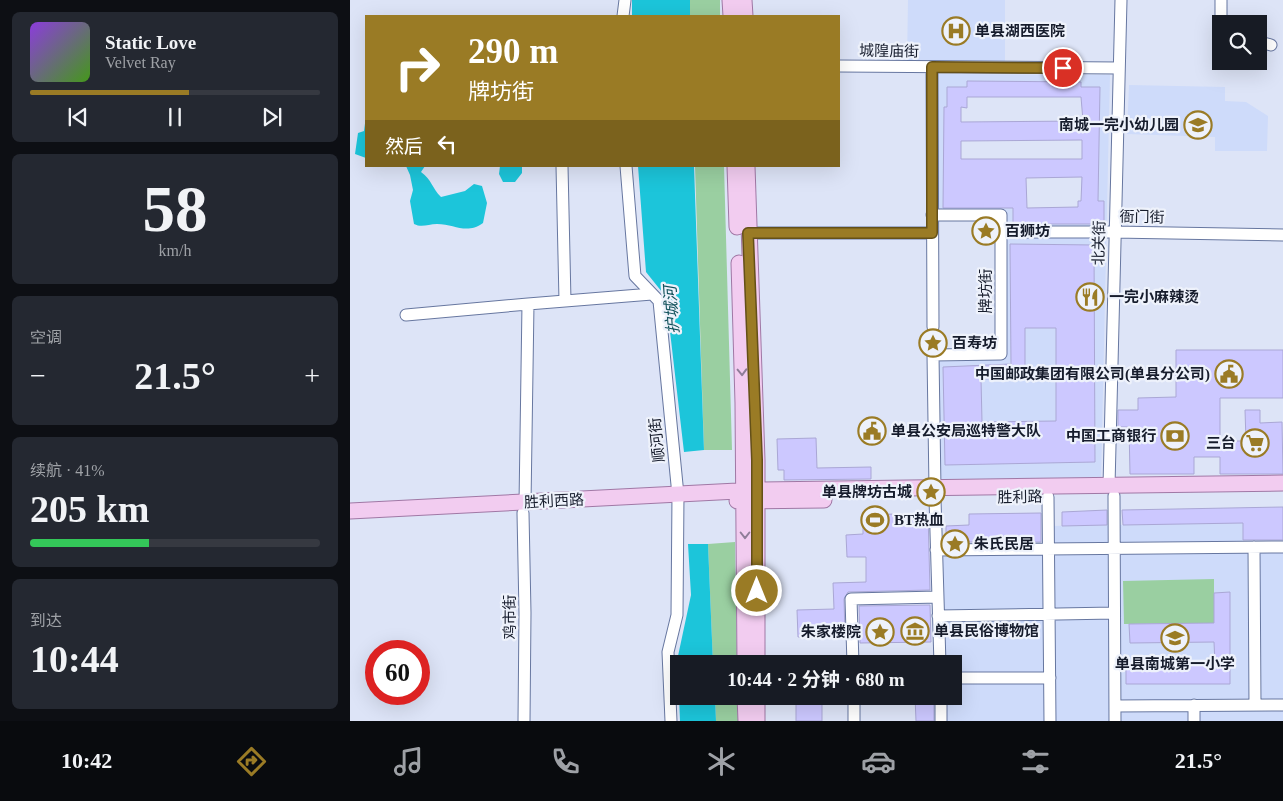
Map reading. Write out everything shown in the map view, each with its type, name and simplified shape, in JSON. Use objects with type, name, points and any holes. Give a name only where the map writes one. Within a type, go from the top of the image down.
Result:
[{"type":"main road","points":[[730,0],[731,15]]},
{"type":"main road","points":[[744,0],[744,15]]},
{"type":"main road","points":[[735,167],[757,655]]},
{"type":"main road","points":[[745,655],[751,495],[747,167]]},
{"type":"main road","name":"胜利路","points":[[935,494],[1048,497],[1111,491],[1283,483]]},
{"type":"main road","name":"胜利路","points":[[751,495],[1111,491],[1283,493]]},
{"type":"main road","name":"胜利西路","points":[[350,522],[524,508],[751,495]]},
{"type":"main road","name":"胜利西路","points":[[350,511],[524,508]]},
{"type":"main road","points":[[746,705],[746,721]]},
{"type":"main road","points":[[757,705],[757,721]]},
{"type":"street","points":[[623,15],[625,0]]},
{"type":"street","name":"北关街","points":[[1115,721],[1114,546],[1111,491],[1114,232],[1121,0]]},
{"type":"street","points":[[1221,0],[1221,15]]},
{"type":"street","points":[[1267,44],[1271,45]]},
{"type":"street","name":"城隍庙街","points":[[840,66],[1119,68]]},
{"type":"street","points":[[932,67],[932,327]]},
{"type":"street","points":[[562,167],[565,301]]},
{"type":"street","name":"顺河街","points":[[626,167],[635,276],[659,301],[677,500],[677,615],[668,652],[671,721]]},
{"type":"street","name":"牌坊街","points":[[932,215],[1001,215],[1001,354],[933,355],[935,494]]},
{"type":"street","name":"衙门街","points":[[1001,232],[1114,232],[1283,236]]},
{"type":"street","points":[[748,233],[932,233]]},
{"type":"street","points":[[406,315],[652,294]]},
{"type":"street","name":"鸡市街","points":[[524,721],[526,613],[524,508],[528,304]]},
{"type":"street","points":[[935,494],[940,655]]},
{"type":"street","points":[[1048,497],[1050,721]]},
{"type":"street","points":[[936,550],[1114,546],[1283,547]]},
{"type":"street","points":[[1254,547],[1255,705]]},
{"type":"street","points":[[853,655],[851,599],[938,597]]},
{"type":"street","points":[[938,616],[1114,613]]},
{"type":"street","points":[[962,678],[1050,678]]},
{"type":"street","points":[[854,705],[854,721]]},
{"type":"street","points":[[941,705],[941,721]]},
{"type":"street","points":[[1194,705],[1194,721]]},
{"type":"street","points":[[1114,706],[1283,705]]},
{"type":"shaded area","name":"单县湖西医院","points":[[908,0],[1005,0],[1005,63],[907,62]]},
{"type":"shaded area","points":[[939,74],[1110,75],[1101,481],[938,483],[936,359],[1004,359],[1005,212],[937,212]],"holes":[[[967,97],[1081,97],[1081,106],[1083,107],[1081,191],[1098,191],[1098,201],[1078,201],[1078,207],[1027,208],[1026,187],[966,188],[961,183],[961,108],[967,108]]]},
{"type":"shaded area","name":"南城一完小幼儿园","points":[[1129,85],[1225,87],[1225,101],[1246,102],[1268,116],[1267,151],[1215,151],[1215,137],[1127,134]]},
{"type":"shaded area","points":[[1243,523],[1243,547],[1283,547],[1283,721],[941,721],[941,705],[962,705],[962,655],[940,655],[936,550],[1048,548],[1048,526]]},
{"type":"green space","points":[[690,0],[720,0],[720,15],[690,15]]},
{"type":"green space","points":[[695,167],[724,167],[732,450],[704,450]]},
{"type":"green space","points":[[735,542],[737,655],[713,655],[708,544]]},
{"type":"green space","points":[[1214,579],[1214,623],[1124,624],[1123,581]]},
{"type":"green space","points":[[715,705],[737,705],[738,721],[716,721]]},
{"type":"water","points":[[632,0],[690,0],[690,15],[632,15]]},
{"type":"water","points":[[365,124],[365,158],[355,154],[358,133],[364,131]]},
{"type":"water","points":[[406,167],[424,167],[421,172],[428,178],[441,197],[465,191],[474,184],[482,186],[487,203],[483,223],[466,229],[443,224],[422,226],[414,224],[410,201],[413,190]]},
{"type":"water","points":[[500,167],[522,167],[522,173],[515,182],[503,182],[499,174]]},
{"type":"water","name":"护城河","points":[[638,167],[694,167],[704,450],[684,452],[666,297],[646,272]]},
{"type":"water","points":[[688,544],[708,544],[713,655],[678,655],[691,595]]},
{"type":"water","points":[[679,705],[715,705],[716,721],[680,721]]},
{"type":"building","points":[[967,81],[1081,82],[1081,87],[1100,87],[1098,201],[1104,201],[1104,224],[1013,224],[1013,208],[943,208],[944,107],[947,107],[947,87],[967,87]],"holes":[[[967,97],[1081,97],[1083,121],[961,122],[961,107],[967,108]],[[1082,140],[1082,159],[961,159],[961,141]],[[1082,177],[1081,201],[1078,201],[1078,207],[1027,208],[1026,178]]]},
{"type":"building","points":[[1010,244],[1094,245],[1095,462],[945,465],[943,367],[1011,364]],"holes":[[[1025,328],[1056,328],[1056,421],[982,422],[981,379],[1025,378]]]},
{"type":"building","points":[[1176,350],[1283,350],[1283,398],[1220,398],[1220,441],[1246,441],[1245,410],[1260,410],[1260,423],[1282,422],[1283,474],[1220,474],[1220,457],[1194,457],[1194,474],[1130,474],[1129,427],[1118,427],[1118,410],[1138,410],[1138,398],[1176,397]]},
{"type":"building","points":[[816,438],[817,468],[871,467],[871,479],[784,480],[784,470],[778,470],[777,439]]},
{"type":"building","points":[[1283,507],[1283,540],[1243,540],[1243,523],[1123,525],[1122,510]]},
{"type":"building","points":[[1107,510],[1107,525],[1062,526],[1062,512]]},
{"type":"building","points":[[928,513],[930,590],[848,592],[844,599],[845,635],[798,637],[797,610],[834,609],[833,583],[866,582],[866,557],[847,557],[846,535],[863,534],[863,515]]},
{"type":"building","points":[[1041,513],[1041,542],[946,542],[946,526],[969,525],[969,514]]},
{"type":"building","points":[[1230,592],[1230,684],[1126,684],[1126,663],[1215,664],[1214,642],[1130,643],[1129,624],[1214,623],[1214,593]]},
{"type":"building","points":[[930,605],[931,642],[860,643],[859,606]]},
{"type":"building","points":[[796,705],[822,705],[822,721],[796,721]]},
{"type":"building","points":[[915,705],[934,705],[934,721],[916,721]]},
{"type":"place","name":"单县湖西医院","points":[[956,31]]},
{"type":"place","name":"南城一完小幼儿园","points":[[1198,125]]},
{"type":"place","name":"百狮坊","points":[[986,231]]},
{"type":"place","name":"一完小麻辣烫","points":[[1090,297]]},
{"type":"place","name":"百寿坊","points":[[933,343]]},
{"type":"place","name":"中国邮政集团有限公司(单县分公司)","points":[[1229,374]]},
{"type":"place","name":"单县公安局巡特警大队","points":[[872,431]]},
{"type":"place","name":"中国工商银行","points":[[1175,436]]},
{"type":"place","name":"三台","points":[[1255,443]]},
{"type":"place","name":"单县牌坊古城","points":[[931,492]]},
{"type":"place","name":"BT热血","points":[[875,520]]},
{"type":"place","name":"朱氏民居","points":[[955,544]]},
{"type":"place","name":"单县民俗博物馆","points":[[915,631]]},
{"type":"place","name":"朱家楼院","points":[[880,632]]},
{"type":"place","name":"单县南城第一小学","points":[[1175,638]]},
{"type":"route","points":[[757,591],[757,460],[748,233],[932,233],[932,67],[1063,68]]}]
